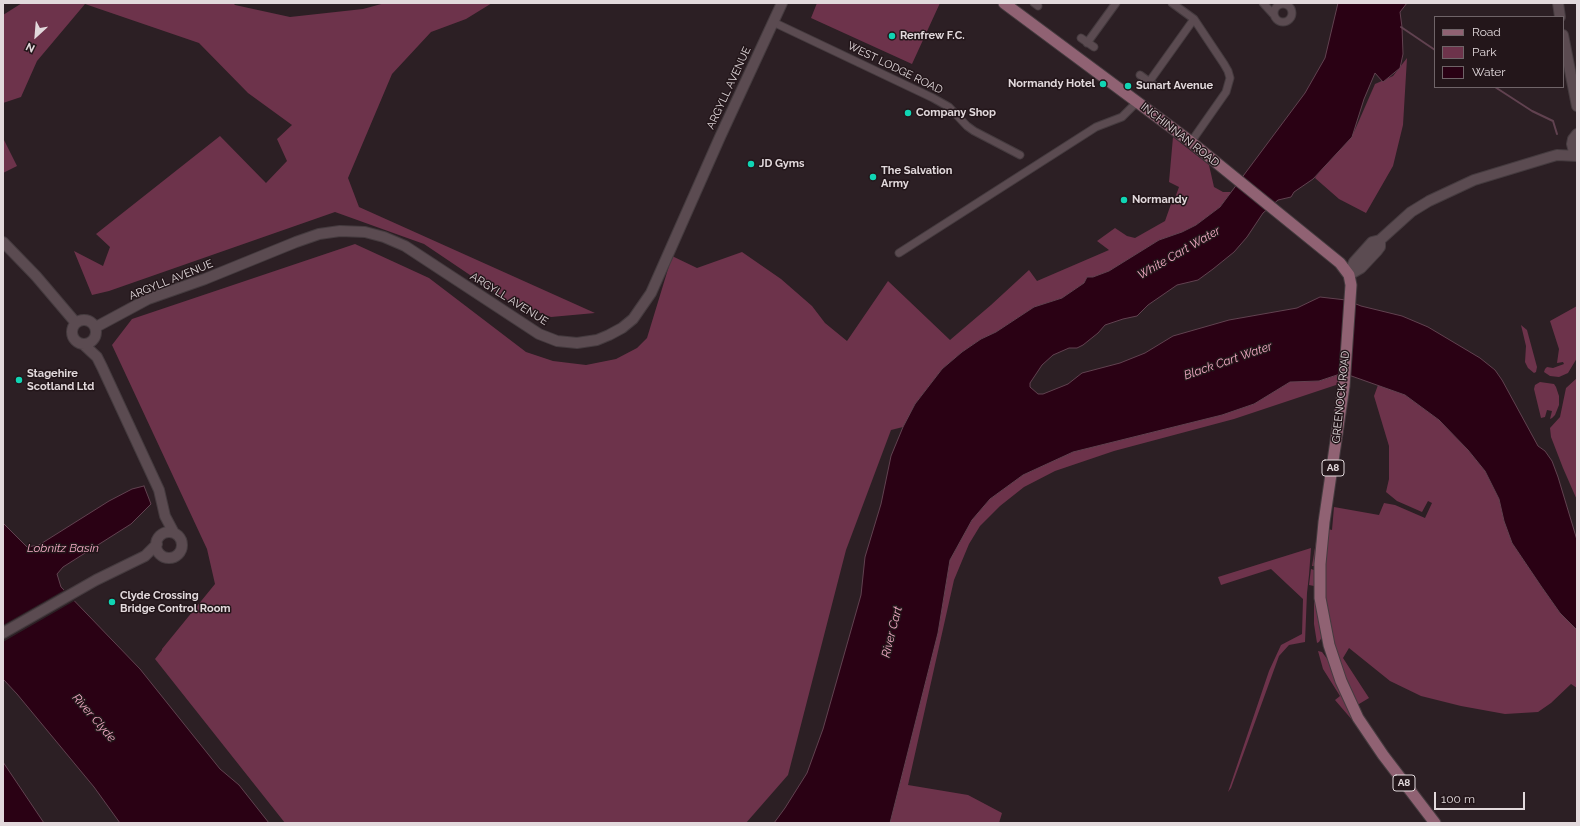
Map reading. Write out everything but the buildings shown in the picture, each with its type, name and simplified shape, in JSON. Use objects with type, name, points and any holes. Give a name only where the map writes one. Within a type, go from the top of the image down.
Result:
[{"type":"main road","name":"INCHINNAN ROAD","points":[[1004,3],[1191,142],[1340,263],[1349,275]]},
{"type":"main road","name":"GREENOCK ROAD","points":[[1349,275],[1350,288],[1344,386],[1324,522],[1320,564],[1320,598],[1329,645],[1341,681],[1358,718],[1383,755],[1435,823]]},
{"type":"street","name":"ARGYLL AVENUE","points":[[96,327],[148,300],[205,279],[296,242],[319,234],[340,231],[365,232],[384,237],[405,246],[529,328],[539,334],[557,341],[577,343],[597,340],[609,335],[622,328],[633,319],[651,293],[720,137],[782,3]]},
{"type":"street","points":[[1087,43],[1116,3]]},
{"type":"street","points":[[1172,3],[1194,19],[1224,64],[1230,78],[1226,92],[1191,142]]},
{"type":"street","points":[[1263,3],[1273,14]]},
{"type":"street","points":[[1558,3],[1560,16]]},
{"type":"street","points":[[1140,75],[1152,84],[1194,19]]},
{"type":"street","name":"WEST LODGE ROAD","points":[[773,22],[933,98],[949,107],[967,126],[974,131],[1020,155]]},
{"type":"street","points":[[1564,41],[1577,106]]},
{"type":"street","points":[[899,252],[1096,127],[1122,117],[1137,102]]},
{"type":"street","points":[[1557,155],[1575,135]]},
{"type":"street","points":[[1575,135],[1574,152],[1577,156]]},
{"type":"street","points":[[1349,275],[1361,268],[1380,247],[1380,240],[1411,212],[1440,195],[1474,180],[1557,155],[1577,156]]},
{"type":"street","points":[[3,242],[40,281],[76,323]]},
{"type":"street","points":[[83,344],[91,342],[97,333],[94,323],[83,319],[76,323],[72,329],[72,336],[77,342],[83,344],[96,357],[159,490],[165,516],[174,533],[182,542],[181,551],[171,558],[163,556],[159,544],[165,516]]},
{"type":"street","points":[[94,339],[96,357]]},
{"type":"street","points":[[3,633],[92,582],[145,556],[159,544],[168,532],[174,533]]},
{"type":"green space","points":[[22,3],[233,3],[235,5],[290,17],[363,9],[385,3],[492,3],[466,19],[431,32],[392,74],[348,178],[359,207],[595,313],[551,317],[510,302],[424,244],[335,212],[109,291],[92,295],[74,251],[103,266],[110,247],[96,234],[220,136],[266,183],[287,161],[277,139],[292,125],[248,93],[199,43],[85,4],[37,61],[21,97],[3,103],[3,15]]},
{"type":"green space","name":"Renfrew F.C.","points":[[817,3],[940,3],[912,64],[811,18]]},
{"type":"green space","points":[[1407,58],[1403,125],[1393,166],[1366,213],[1339,199],[1315,178],[1354,132],[1375,84],[1393,76]]},
{"type":"green space","points":[[1173,137],[1209,165],[1214,187],[1223,192],[1231,192],[1220,207],[1196,225],[1182,232],[1159,240],[1109,271],[1093,277],[1087,277],[1084,283],[1062,298],[1034,307],[996,332],[981,339],[962,352],[942,369],[915,404],[903,427],[891,430],[846,550],[788,775],[746,823],[285,823],[155,659],[215,584],[207,549],[112,345],[132,319],[355,244],[429,278],[526,352],[553,361],[586,365],[616,359],[637,348],[647,338],[672,256],[697,268],[742,252],[781,279],[812,306],[825,323],[847,341],[888,281],[950,340],[1029,270],[1037,281],[1109,250],[1097,241],[1115,228],[1127,236],[1135,238],[1165,221],[1179,187],[1169,182]]},
{"type":"green space","points":[[3,138],[17,166],[3,173]]},
{"type":"green space","points":[[1577,306],[1577,358],[1568,373],[1559,377],[1550,376],[1544,372],[1547,367],[1553,368],[1564,364],[1563,362],[1557,363],[1559,349],[1550,321]]},
{"type":"green space","points":[[1521,325],[1527,330],[1537,367],[1536,372],[1534,373],[1528,368],[1525,362],[1526,346]]},
{"type":"green space","points":[[1341,374],[1339,386],[1336,385],[1234,419],[1114,451],[1055,471],[1024,487],[1000,506],[980,526],[969,544],[954,580],[908,785],[968,795],[1002,813],[999,823],[890,823],[938,633],[950,560],[972,520],[990,499],[1023,475],[1073,452],[1222,415],[1254,404],[1290,382],[1319,381]]},
{"type":"green space","points":[[1577,378],[1577,500],[1551,437],[1550,428],[1560,417],[1566,388]]},
{"type":"green space","points":[[1540,382],[1554,384],[1559,396],[1559,405],[1555,415],[1550,419],[1552,411],[1547,410],[1545,417],[1541,418],[1534,389],[1535,385]]},
{"type":"green space","points":[[1378,385],[1405,395],[1439,420],[1468,450],[1485,471],[1499,499],[1504,521],[1512,543],[1560,613],[1577,630],[1577,688],[1571,684],[1551,703],[1538,712],[1505,714],[1461,706],[1421,696],[1390,681],[1349,648],[1343,658],[1369,698],[1359,704],[1356,704],[1352,697],[1334,647],[1326,602],[1325,569],[1328,529],[1332,530],[1334,507],[1379,515],[1384,503],[1395,505],[1425,518],[1432,503],[1428,501],[1422,512],[1397,501],[1386,492],[1389,479],[1389,446],[1374,396]]},
{"type":"green space","points":[[1318,529],[1322,637],[1317,643],[1314,624],[1314,586],[1309,585],[1311,569],[1314,570],[1315,566],[1312,566]]},
{"type":"green space","points":[[1311,548],[1305,642],[1289,645],[1279,656],[1231,788],[1228,792],[1269,671],[1281,645],[1302,634],[1303,599],[1271,569],[1221,585],[1218,577]]},
{"type":"green space","points":[[1318,651],[1322,652],[1328,660],[1359,728],[1335,700],[1340,696],[1323,669]]},
{"type":"water","points":[[1338,3],[1407,3],[1400,12],[1403,54],[1400,68],[1383,82],[1375,73],[1364,99],[1352,137],[1313,179],[1294,192],[1291,197],[1278,200],[1263,213],[1247,237],[1234,252],[1213,269],[1198,280],[1177,285],[1148,305],[1137,316],[1105,325],[1098,333],[1083,345],[1077,348],[1069,348],[1053,355],[1042,365],[1030,383],[1030,387],[1038,394],[1043,394],[1068,384],[1082,373],[1120,363],[1145,353],[1173,336],[1229,320],[1297,308],[1320,297],[1346,300],[1361,306],[1402,316],[1428,327],[1480,358],[1495,370],[1538,446],[1545,451],[1552,461],[1577,540],[1577,630],[1560,613],[1512,543],[1504,521],[1499,499],[1485,471],[1468,450],[1439,420],[1405,395],[1343,373],[1319,381],[1290,382],[1254,404],[1222,415],[1073,452],[1023,475],[990,499],[972,520],[950,560],[938,633],[890,823],[774,823],[807,773],[823,729],[861,595],[865,557],[881,504],[891,456],[903,427],[915,404],[942,369],[962,352],[981,339],[996,332],[1034,307],[1062,298],[1084,283],[1087,277],[1093,277],[1109,271],[1159,240],[1182,232],[1196,225],[1220,207],[1305,93],[1325,58]]},
{"type":"water","points":[[144,486],[151,504],[131,524],[63,567],[57,574],[61,587],[140,669],[220,769],[239,785],[269,823],[120,823],[94,787],[3,679],[3,523],[27,547],[39,545],[109,501],[132,489]]},
{"type":"water","points":[[3,762],[44,823],[3,823]]},
{"type":"pier","points":[[66,589],[76,600],[3,642],[3,625]]},
{"type":"waterway","points":[[1401,27],[1434,49]]},
{"type":"waterway","points":[[1497,88],[1532,111],[1553,121],[1557,134]]},
{"type":"place","name":"Renfrew F.C.","points":[[892,36]]},
{"type":"place","name":"Normandy Hotel","points":[[1103,84]]},
{"type":"place","name":"Sunart Avenue","points":[[1128,86]]},
{"type":"place","name":"Company Shop","points":[[908,113]]},
{"type":"place","name":"JD Gyms","points":[[751,164]]},
{"type":"place","name":"The Salvation Army","points":[[873,177]]},
{"type":"place","name":"Normandy","points":[[1124,200]]},
{"type":"place","name":"Stagehire Scotland Ltd","points":[[19,380]]},
{"type":"place","name":"Clyde Crossing Bridge Control Room","points":[[112,602]]},
{"type":"water label","name":"White Cart Water","points":[[1179,253]]},
{"type":"water label","name":"Black Cart Water","points":[[1228,361]]},
{"type":"water label","name":"Lobnitz Basin","points":[[63,548]]},
{"type":"water label","name":"River Cart","points":[[892,632]]},
{"type":"water label","name":"River Clyde","points":[[94,718]]}]
